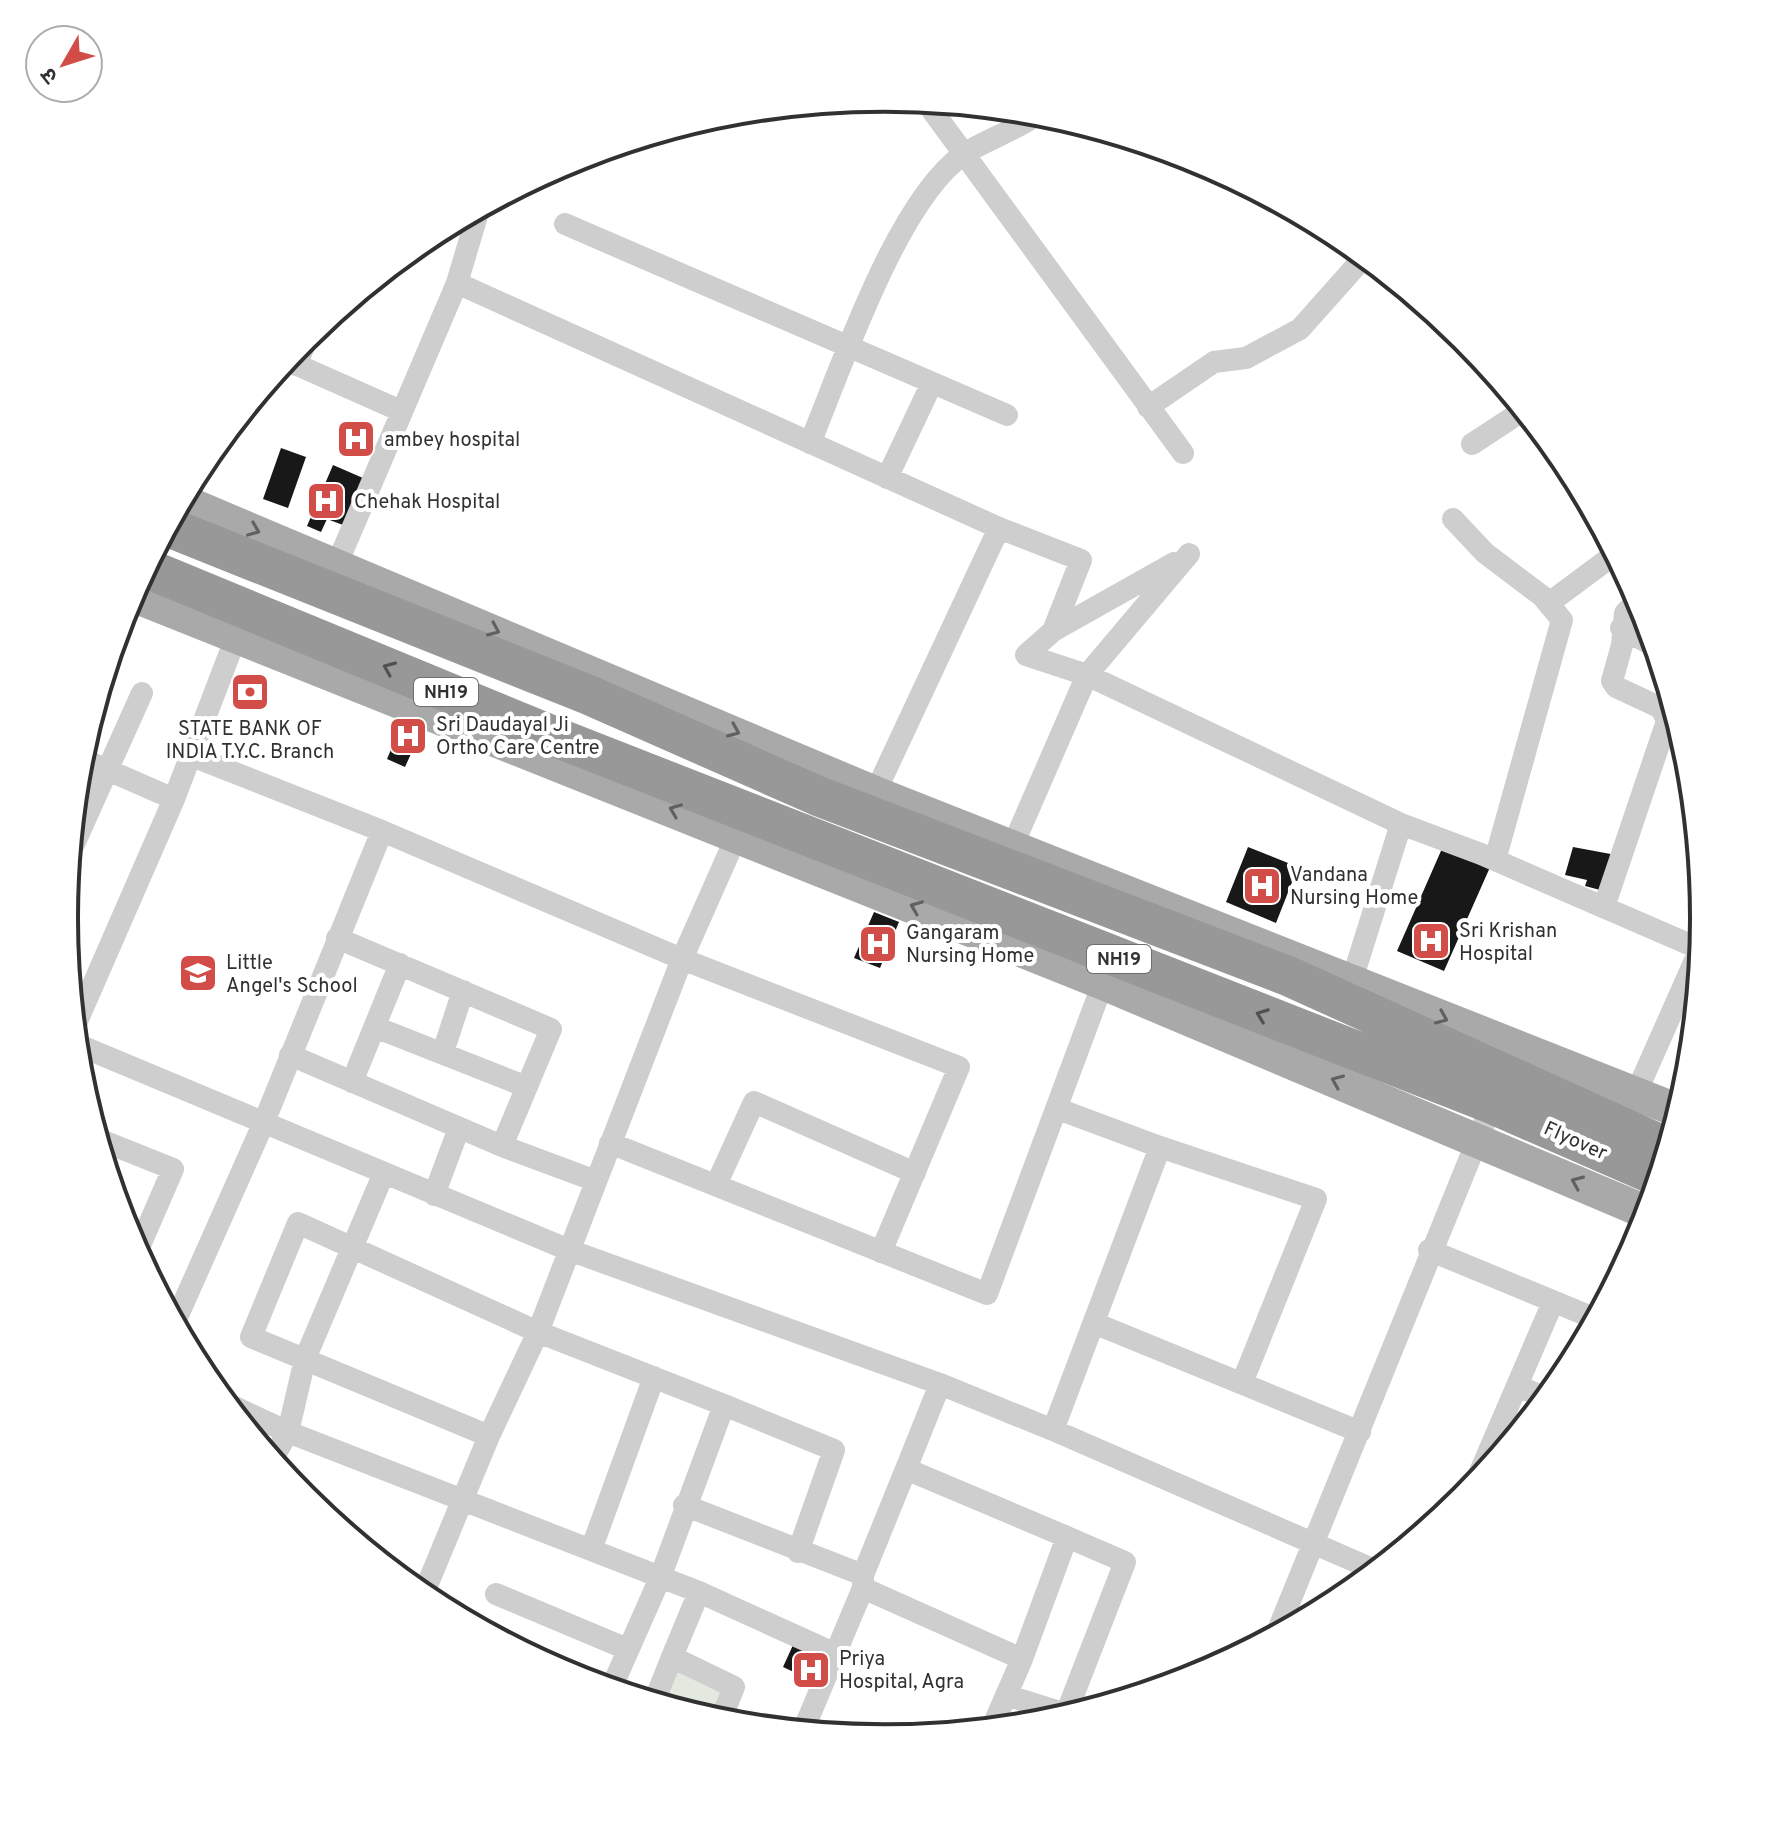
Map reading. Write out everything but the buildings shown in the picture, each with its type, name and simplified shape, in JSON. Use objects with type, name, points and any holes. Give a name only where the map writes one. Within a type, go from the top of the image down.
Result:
[{"type":"highway","name":"NH19","points":[[178,531],[589,695],[767,773],[1288,976],[1405,1027],[1497,1092]]},
{"type":"highway","name":"NH19","points":[[156,572],[742,824],[1497,1092]]},
{"type":"highway","name":"Flyover","points":[[1497,1092],[1658,1145]]},
{"type":"highway","name":"Flyover","points":[[1497,1092],[1650,1172]]},
{"type":"main road","points":[[192,505],[875,793],[1352,980],[1638,1205]]},
{"type":"main road","points":[[144,600],[236,637],[742,824],[1103,983],[1497,1092],[1637,1091],[1669,1106]]},
{"type":"street","points":[[934,114],[1183,453]]},
{"type":"street","points":[[810,443],[897,240],[921,199],[963,155],[1022,124]]},
{"type":"street","points":[[337,564],[457,283],[475,224]]},
{"type":"street","points":[[565,224],[1007,415]]},
{"type":"street","points":[[1148,407],[1214,362],[1246,358],[1300,329],[1357,265]]},
{"type":"street","points":[[457,283],[999,528],[1081,560],[1053,631]]},
{"type":"street","points":[[298,366],[401,411]]},
{"type":"street","points":[[887,478],[932,383]]},
{"type":"street","points":[[1472,444],[1515,416]]},
{"type":"street","points":[[1453,519],[1485,553],[1549,603],[1558,613],[1562,628],[1495,860]]},
{"type":"street","points":[[875,793],[999,528]]},
{"type":"street","points":[[1013,845],[1087,675],[1189,554],[1053,631],[1026,655],[1087,675],[1401,824],[1495,860],[1690,944]]},
{"type":"street","points":[[1549,603],[1607,560]]},
{"type":"street","points":[[1629,609],[1621,628],[1622,645],[1612,681],[1616,687],[1661,708],[1666,719]]},
{"type":"street","points":[[1621,628],[1641,639]]},
{"type":"street","points":[[83,1007],[192,756],[236,637]]},
{"type":"street","points":[[86,808],[108,769],[142,693]]},
{"type":"street","points":[[1604,907],[1667,722]]},
{"type":"street","points":[[1663,735],[1671,738]]},
{"type":"street","points":[[192,756],[382,831],[682,959],[959,1067],[881,1252]]},
{"type":"street","points":[[93,763],[174,799]]},
{"type":"street","points":[[428,1583],[489,1436],[538,1332],[682,959],[742,824]]},
{"type":"street","points":[[1352,980],[1401,824]]},
{"type":"street","points":[[176,1304],[264,1122],[382,831]]},
{"type":"street","points":[[337,938],[551,1029],[502,1146]]},
{"type":"street","points":[[352,1082],[400,964]]},
{"type":"street","points":[[1637,1091],[1688,977]]},
{"type":"street","points":[[610,1143],[987,1294],[1103,983]]},
{"type":"street","points":[[443,1052],[463,991]]},
{"type":"street","points":[[375,1027],[527,1087]]},
{"type":"street","points":[[89,1049],[383,1175],[569,1250],[940,1384],[1365,1566]]},
{"type":"street","points":[[290,1055],[502,1146],[596,1181]]},
{"type":"street","points":[[1282,1620],[1360,1432],[1429,1250],[1497,1092]]},
{"type":"street","points":[[716,1185],[754,1102],[915,1173]]},
{"type":"street","points":[[1058,1109],[1316,1199],[1242,1383]]},
{"type":"street","points":[[434,1195],[459,1128]]},
{"type":"street","points":[[110,1144],[173,1169],[144,1237]]},
{"type":"street","points":[[1053,1430],[1160,1147]]},
{"type":"street","points":[[278,1450],[288,1432],[305,1359],[383,1175]]},
{"type":"street","points":[[489,1436],[251,1337],[298,1223],[538,1332],[834,1450],[798,1552]]},
{"type":"street","points":[[1429,1250],[1587,1315]]},
{"type":"street","points":[[1488,1453],[1553,1302]]},
{"type":"street","points":[[1094,1323],[1360,1432]]},
{"type":"street","points":[[591,1550],[654,1377]]},
{"type":"street","points":[[808,1721],[838,1655],[940,1384]]},
{"type":"street","points":[[1517,1386],[1536,1393]]},
{"type":"street","points":[[615,1678],[660,1578],[684,1505],[724,1405]]},
{"type":"street","points":[[249,1414],[288,1432],[699,1592],[838,1655]]},
{"type":"street","points":[[906,1469],[1125,1562],[1071,1703]]},
{"type":"street","points":[[684,1505],[798,1552],[1022,1659]]},
{"type":"street","points":[[997,1717],[1022,1659],[1067,1537]]},
{"type":"street","points":[[658,1692],[699,1592]]},
{"type":"street","points":[[496,1594],[627,1649]]},
{"type":"street","points":[[672,1657],[734,1687],[725,1710]]},
{"type":"street","points":[[1006,1695],[1046,1709]]},
{"type":"shaded area","points":[[675,1667],[723,1689],[716,1707],[663,1694]]},
{"type":"place","name":"ambey hospital","points":[[356,439]]},
{"type":"place","name":"Chehak Hospital","points":[[326,501]]},
{"type":"place","name":"STATE BANK OF INDIA T.Y.C. Branch","points":[[250,692]]},
{"type":"place","name":"Sri Daudayal Ji Ortho Care Centre","points":[[408,736]]},
{"type":"place","name":"Vandana Nursing Home","points":[[1262,886]]},
{"type":"place","name":"Sri Krishan Hospital","points":[[1431,941]]},
{"type":"place","name":"Gangaram Nursing Home","points":[[878,944]]},
{"type":"place","name":"Little Angel's School","points":[[198,973]]},
{"type":"place","name":"Priya Hospital, Agra","points":[[811,1670]]}]
